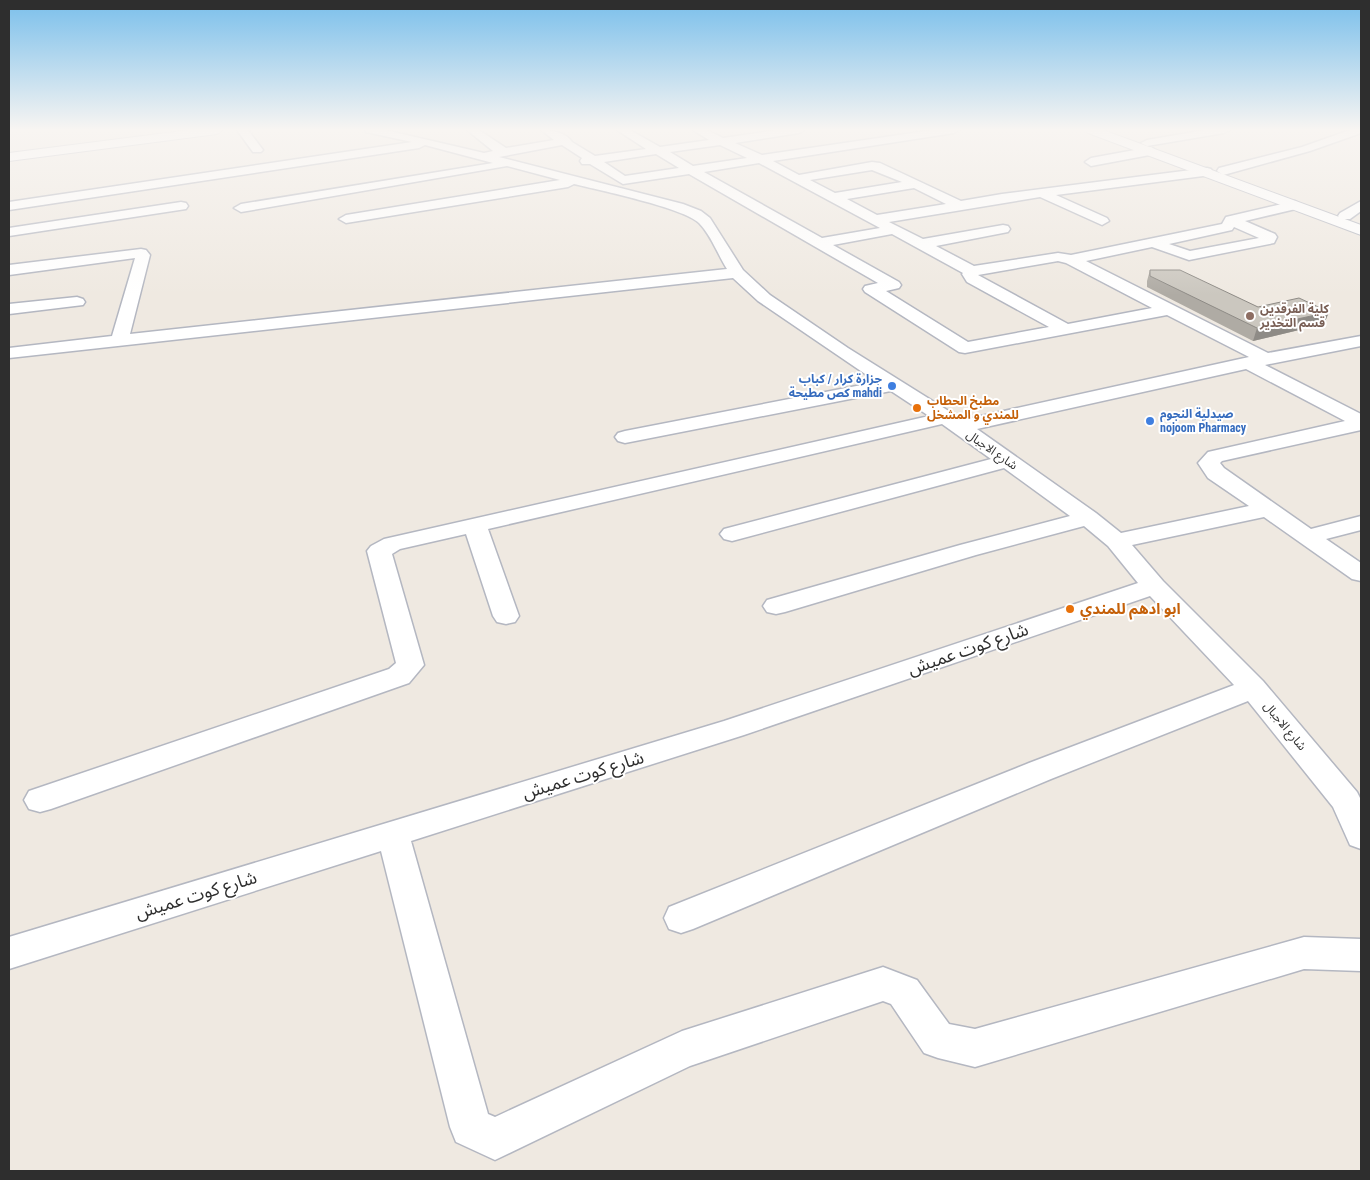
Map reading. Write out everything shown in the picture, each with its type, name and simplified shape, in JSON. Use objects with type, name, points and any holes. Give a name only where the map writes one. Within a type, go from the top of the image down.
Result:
[{"type":"main road","points":[[1242,185],[1361,230]]},
{"type":"main road","points":[[1261,185],[1361,222]]},
{"type":"street","points":[[9,206],[147,185]]},
{"type":"street","points":[[241,208],[363,185]]},
{"type":"street","points":[[346,218],[499,185]]},
{"type":"street","name":"شارع الاجبال","points":[[617,185],[696,214],[705,221],[738,273],[764,298],[893,385],[952,422],[1088,518],[1116,541],[1154,586],[1253,688],[1346,800],[1361,836]]},
{"type":"street","points":[[718,185],[893,285],[872,289],[965,348],[1167,310]]},
{"type":"street","points":[[806,185],[972,271],[1058,257],[1071,260],[1167,310],[1361,423]]},
{"type":"street","points":[[831,198],[910,185]]},
{"type":"street","points":[[918,185],[959,205]]},
{"type":"street","points":[[875,220],[959,205],[1104,185]]},
{"type":"street","points":[[1042,193],[1102,221]]},
{"type":"street","points":[[1231,220],[1295,205]]},
{"type":"street","points":[[1345,216],[1361,205]]},
{"type":"street","points":[[9,232],[181,206]]},
{"type":"street","points":[[1152,242],[1189,256],[1269,240],[1270,237],[1231,220]]},
{"type":"street","points":[[1071,260],[1228,226],[1231,220]]},
{"type":"street","points":[[922,244],[1003,228]]},
{"type":"street","points":[[819,243],[892,230]]},
{"type":"street","points":[[9,270],[135,253],[143,255],[118,342]]},
{"type":"street","points":[[9,283],[140,266]]},
{"type":"street","points":[[972,271],[970,274],[973,279],[1065,329]]},
{"type":"street","points":[[9,353],[738,273]]},
{"type":"street","points":[[9,309],[77,302]]},
{"type":"street","points":[[40,800],[399,676],[410,665],[378,551],[392,544],[952,422],[1257,361],[1359,343]]},
{"type":"street","points":[[625,437],[893,385]]},
{"type":"street","points":[[1361,423],[1215,456],[1209,463],[1216,473],[1361,574]]},
{"type":"street","points":[[732,534],[1008,461]]},
{"type":"street","points":[[1116,541],[1268,509]]},
{"type":"street","points":[[776,606],[968,550],[1088,518]]},
{"type":"street","points":[[1307,536],[1361,523]]},
{"type":"street","points":[[474,525],[506,616]]},
{"type":"street","name":"شارع كوت عميش","points":[[9,953],[734,728],[1154,586]]},
{"type":"street","points":[[681,918],[1040,771],[1253,688]]},
{"type":"street","points":[[394,834],[471,1127],[495,1139],[682,1050],[882,984],[904,992],[938,1040],[975,1048],[1304,953],[1361,955]]},
{"type":"building","points":[[1150,270],[1180,270],[1258,307],[1299,298],[1329,312],[1257,328],[1150,276]]},
{"type":"place","name":"كلية الفرقدين قسم التخدير","points":[[1250,316]]},
{"type":"place","name":"جزارة كرار / كباب كص مطيحة mahdi","points":[[892,386]]},
{"type":"place","name":"مطبخ الحطاب للمندي و المشخل","points":[[917,408]]},
{"type":"place","name":"صيدلية النجوم nojoom Pharmacy","points":[[1150,421]]},
{"type":"place","name":"ابو ادهم للمندي","points":[[1070,609]]}]
